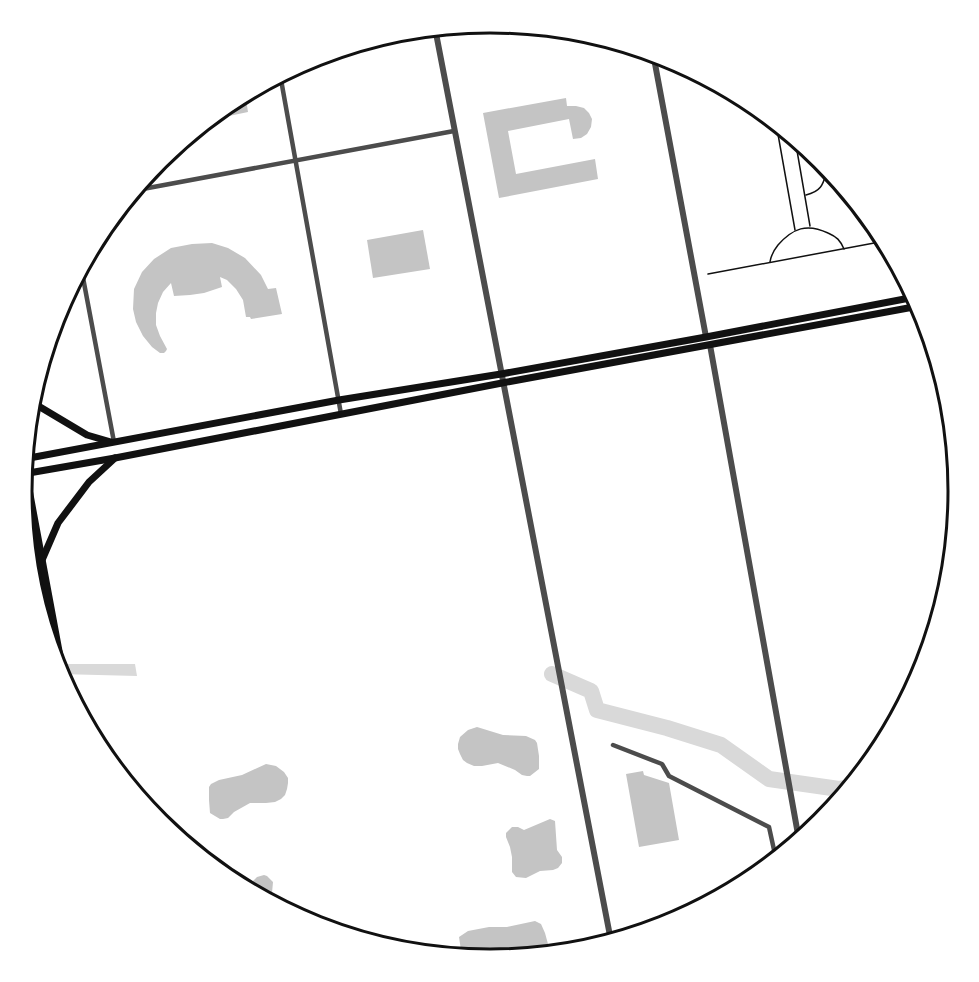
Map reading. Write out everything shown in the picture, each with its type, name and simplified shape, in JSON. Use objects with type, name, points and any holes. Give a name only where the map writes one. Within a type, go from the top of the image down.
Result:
[{"type":"main road","points":[[32,457],[339,400],[706,337],[905,299]]},
{"type":"main road","points":[[32,473],[909,308]]},
{"type":"main road","points":[[39,407],[87,435],[114,442]]},
{"type":"main road","points":[[42,560],[58,523],[89,482],[115,458]]},
{"type":"main road","points":[[32,512],[57,641]]},
{"type":"street","points":[[437,36],[609,933]]},
{"type":"street","points":[[655,64],[706,337]]},
{"type":"street","points":[[282,83],[341,414]]},
{"type":"street","points":[[145,189],[454,131]]},
{"type":"street","points":[[83,280],[114,442]]},
{"type":"street","points":[[710,345],[797,829]]},
{"type":"street","points":[[614,745],[662,764],[669,776],[769,827],[774,849]]},
{"type":"path","points":[[778,137],[795,230]]},
{"type":"path","points":[[797,153],[810,227]]},
{"type":"path","points":[[805,195],[816,192],[824,178]]},
{"type":"path","points":[[770,262],[771,255],[786,236],[795,230],[810,227],[819,228],[836,236],[844,249]]},
{"type":"path","points":[[708,274],[874,243]]},
{"type":"shaded area","points":[[65,664],[135,664],[137,676],[70,674]]},
{"type":"building","points":[[566,98],[567,106],[584,108],[589,113],[592,119],[587,134],[573,139],[569,119],[508,131],[516,174],[595,159],[598,179],[499,198],[483,113]]},
{"type":"building","points":[[247,103],[248,112],[226,117]]},
{"type":"building","points":[[423,230],[430,269],[373,278],[367,240]]},
{"type":"building","points":[[212,243],[228,248],[245,258],[261,275],[268,289],[276,288],[282,314],[251,319],[246,317],[243,300],[236,289],[220,277],[222,287],[190,295],[174,296],[171,283],[163,292],[156,313],[156,325],[167,349],[164,353],[160,353],[143,336],[133,309],[134,289],[142,272],[154,259],[171,248]]},
{"type":"building","points":[[477,727],[503,735],[526,736],[535,740],[539,769],[527,776],[498,763],[474,766],[467,763],[460,754],[458,744],[460,737],[468,730]]},
{"type":"building","points":[[266,764],[276,766],[288,778],[285,795],[281,799],[275,802],[250,803],[223,819],[210,813],[209,787],[211,784],[242,775]]},
{"type":"building","points":[[643,771],[644,775],[669,783],[679,840],[639,847],[626,774]]},
{"type":"building","points":[[550,819],[555,821],[557,850],[562,857],[562,863],[553,870],[540,871],[526,878],[516,877],[512,872],[512,857],[506,833],[512,827],[524,830]]},
{"type":"building","points":[[264,875],[273,882],[272,894],[249,881],[253,881]]},
{"type":"building","points":[[535,921],[541,924],[548,945],[490,949],[461,948],[459,937],[468,931],[489,927],[507,927]]},
{"type":"waterway","points":[[552,674],[591,691],[597,710],[721,745],[769,779],[837,789]]}]
